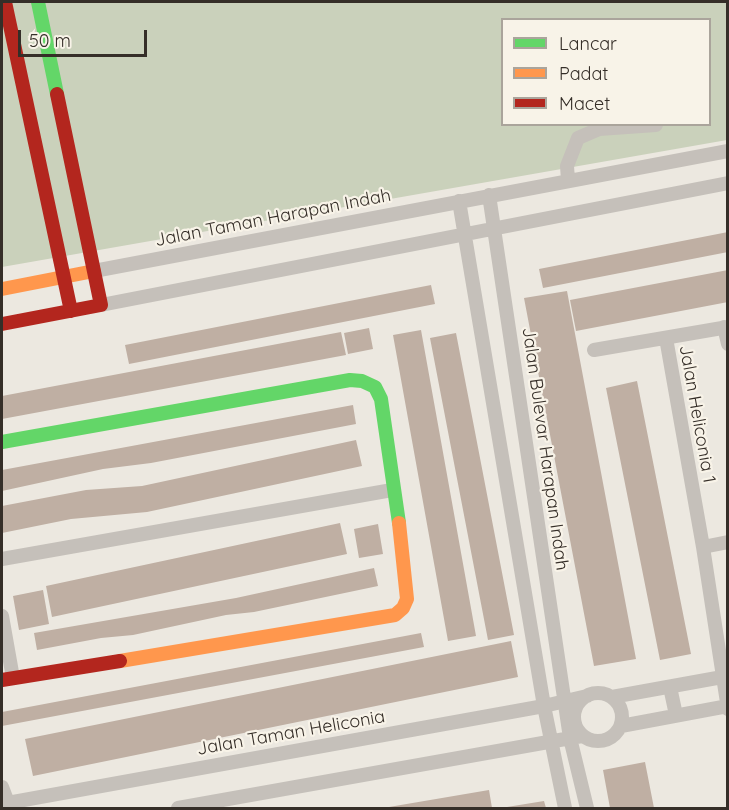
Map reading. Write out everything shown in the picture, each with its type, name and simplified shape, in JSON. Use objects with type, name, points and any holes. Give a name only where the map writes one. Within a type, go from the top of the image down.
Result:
[{"type":"street","points":[[5,2],[71,311]]},
{"type":"street","points":[[38,2],[101,305]]},
{"type":"street","points":[[568,180],[567,166],[581,126]]},
{"type":"street","points":[[578,138],[599,129],[642,126]]},
{"type":"street","points":[[565,808],[544,706],[459,201],[728,151]]},
{"type":"street","points":[[2,324],[728,183]]},
{"type":"street","name":"Jalan Bulevar Harapan Indah","points":[[489,195],[564,702],[576,737]]},
{"type":"street","name":"Jalan Taman Harapan Indah","points":[[94,271],[459,201]]},
{"type":"street","points":[[2,289],[94,271]]},
{"type":"street","points":[[594,350],[726,327],[728,344]]},
{"type":"street","name":"Jalan Heliconia 1","points":[[666,338],[703,547],[727,707]]},
{"type":"street","points":[[2,442],[350,380],[362,381],[379,392],[407,583],[407,599],[403,608],[394,615],[7,679],[2,616]]},
{"type":"street","points":[[2,559],[392,490]]},
{"type":"street","points":[[703,547],[728,542]]},
{"type":"street","points":[[587,808],[574,710],[586,696],[604,694],[612,697],[724,676]]},
{"type":"street","points":[[670,687],[676,715]]},
{"type":"street","name":"Jalan Taman Heliconia","points":[[7,805],[544,706],[586,696]]},
{"type":"street","points":[[178,808],[576,737],[604,741],[615,736],[621,726],[622,710],[612,697]]},
{"type":"street","points":[[621,726],[727,707]]},
{"type":"street","points":[[2,787],[7,805]]},
{"type":"green space","points":[[2,2],[727,2],[727,140],[2,267]]},
{"type":"building","points":[[728,232],[728,252],[543,288],[539,269]]},
{"type":"building","points":[[728,270],[728,302],[576,331],[570,300]]},
{"type":"building","points":[[431,285],[435,304],[129,364],[125,345]]},
{"type":"building","points":[[567,291],[636,659],[594,666],[524,298]]},
{"type":"building","points":[[369,328],[373,349],[348,354],[344,333]]},
{"type":"building","points":[[421,330],[476,636],[448,641],[393,335]]},
{"type":"building","points":[[341,332],[346,355],[2,419],[2,396]]},
{"type":"building","points":[[456,333],[514,635],[488,640],[430,338]]},
{"type":"building","points":[[637,381],[691,654],[660,660],[606,388]]},
{"type":"building","points":[[353,405],[356,424],[151,463],[103,469],[2,491],[2,470]]},
{"type":"building","points":[[356,440],[362,466],[147,512],[71,519],[2,533],[2,506],[86,490],[142,486]]},
{"type":"building","points":[[340,523],[347,554],[52,617],[46,586]]},
{"type":"building","points":[[378,524],[383,554],[359,558],[354,529]]},
{"type":"building","points":[[374,568],[378,586],[133,635],[101,638],[37,650],[34,633],[236,598]]},
{"type":"building","points":[[43,590],[49,624],[19,630],[13,596]]},
{"type":"building","points":[[421,633],[424,647],[2,726],[2,712]]},
{"type":"building","points":[[511,641],[518,677],[33,776],[25,739]]},
{"type":"building","points":[[645,762],[654,808],[610,808],[603,770]]},
{"type":"building","points":[[489,790],[492,808],[389,808],[389,807]]},
{"type":"building","points":[[544,801],[546,808],[507,808],[507,807]]},
{"type":"traffic: fast","points":[[38,2],[57,94]]},
{"type":"traffic: fast","points":[[2,442],[350,380],[362,381],[375,387],[381,399],[399,523]]},
{"type":"traffic: slow","points":[[2,289],[94,271]]},
{"type":"traffic: slow","points":[[120,661],[395,615],[403,608],[407,599],[399,523]]},
{"type":"traffic: jam","points":[[5,2],[71,311]]},
{"type":"traffic: jam","points":[[2,324],[101,305],[57,94]]},
{"type":"traffic: jam","points":[[2,680],[120,661]]}]
